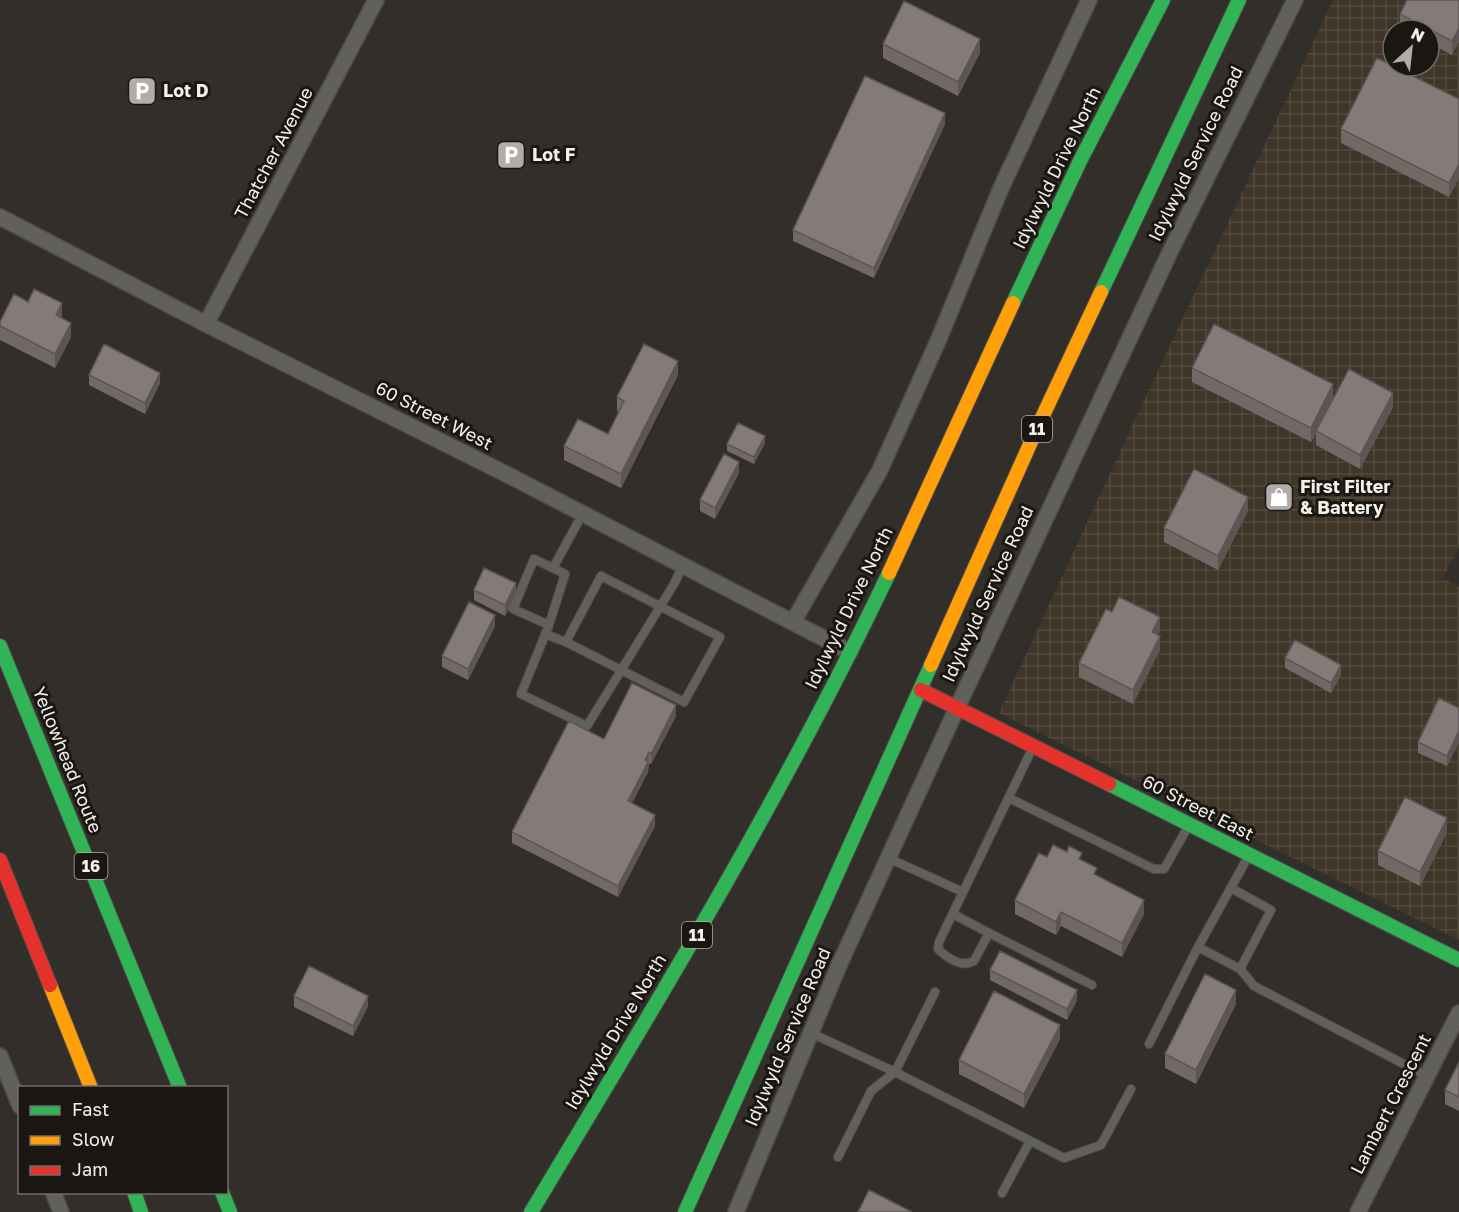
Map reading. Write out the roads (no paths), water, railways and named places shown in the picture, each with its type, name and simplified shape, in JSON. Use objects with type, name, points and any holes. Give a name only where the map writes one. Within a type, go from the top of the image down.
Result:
[{"type":"main road","name":"Idylwyld Drive North","points":[[531,1212],[710,913],[778,791],[850,652],[1070,182],[1163,0]]},
{"type":"main road","name":"11","points":[[685,1212],[1044,414],[1239,0]]},
{"type":"main road","points":[[1070,182],[1142,11]]},
{"type":"main road","name":"Yellowhead Route","points":[[0,646],[179,1086]]},
{"type":"main road","name":"60 Street East","points":[[921,690],[1459,960]]},
{"type":"main road","points":[[0,860],[90,1086]]},
{"type":"main road","points":[[135,1194],[141,1212]]},
{"type":"main road","points":[[223,1194],[230,1212]]},
{"type":"street","name":"Thatcher Avenue","points":[[206,324],[376,0]]},
{"type":"street","name":"Idylwyld Drive North","points":[[793,622],[880,470],[938,341],[1017,152],[1089,0]]},
{"type":"street","name":"Idylwyld Service Road","points":[[735,1212],[888,858],[957,708],[1169,254],[1294,0]]},
{"type":"street","name":"60 Street West","points":[[0,217],[206,324],[583,513],[850,652]]},
{"type":"street","name":"Lambert Crescent","points":[[1358,1212],[1459,1013]]},
{"type":"street","points":[[0,1056],[18,1101]]},
{"type":"street","points":[[54,1194],[61,1212]]},
{"type":"lane","points":[[552,568],[583,513]]},
{"type":"lane","points":[[549,625],[513,609],[534,559],[565,574],[549,625],[521,694],[587,726],[683,565]]},
{"type":"lane","points":[[545,634],[566,642],[684,702],[720,637],[601,576],[566,642]]},
{"type":"lane","points":[[989,933],[974,961],[969,964],[963,964],[938,949],[939,942],[1034,746]]},
{"type":"lane","points":[[1008,798],[1154,869],[1164,869],[1190,824]]},
{"type":"lane","points":[[1149,1044],[1198,947],[1250,854]]},
{"type":"lane","points":[[888,858],[963,892]]},
{"type":"lane","points":[[1231,888],[1271,910],[1240,969]]},
{"type":"lane","points":[[953,914],[1092,985]]},
{"type":"lane","points":[[1198,947],[1240,969],[1254,986],[1428,1077]]},
{"type":"lane","points":[[838,1157],[871,1090],[895,1072],[935,992]]},
{"type":"lane","points":[[811,1033],[895,1072],[1064,1158],[1101,1145],[1131,1089]]},
{"type":"lane","points":[[1002,1194],[1030,1141]]},
{"type":"place","name":"Lot D","points":[[142,91]]},
{"type":"place","name":"Lot F","points":[[511,155]]},
{"type":"place","name":"First Filter & Battery","points":[[1279,497]]}]
